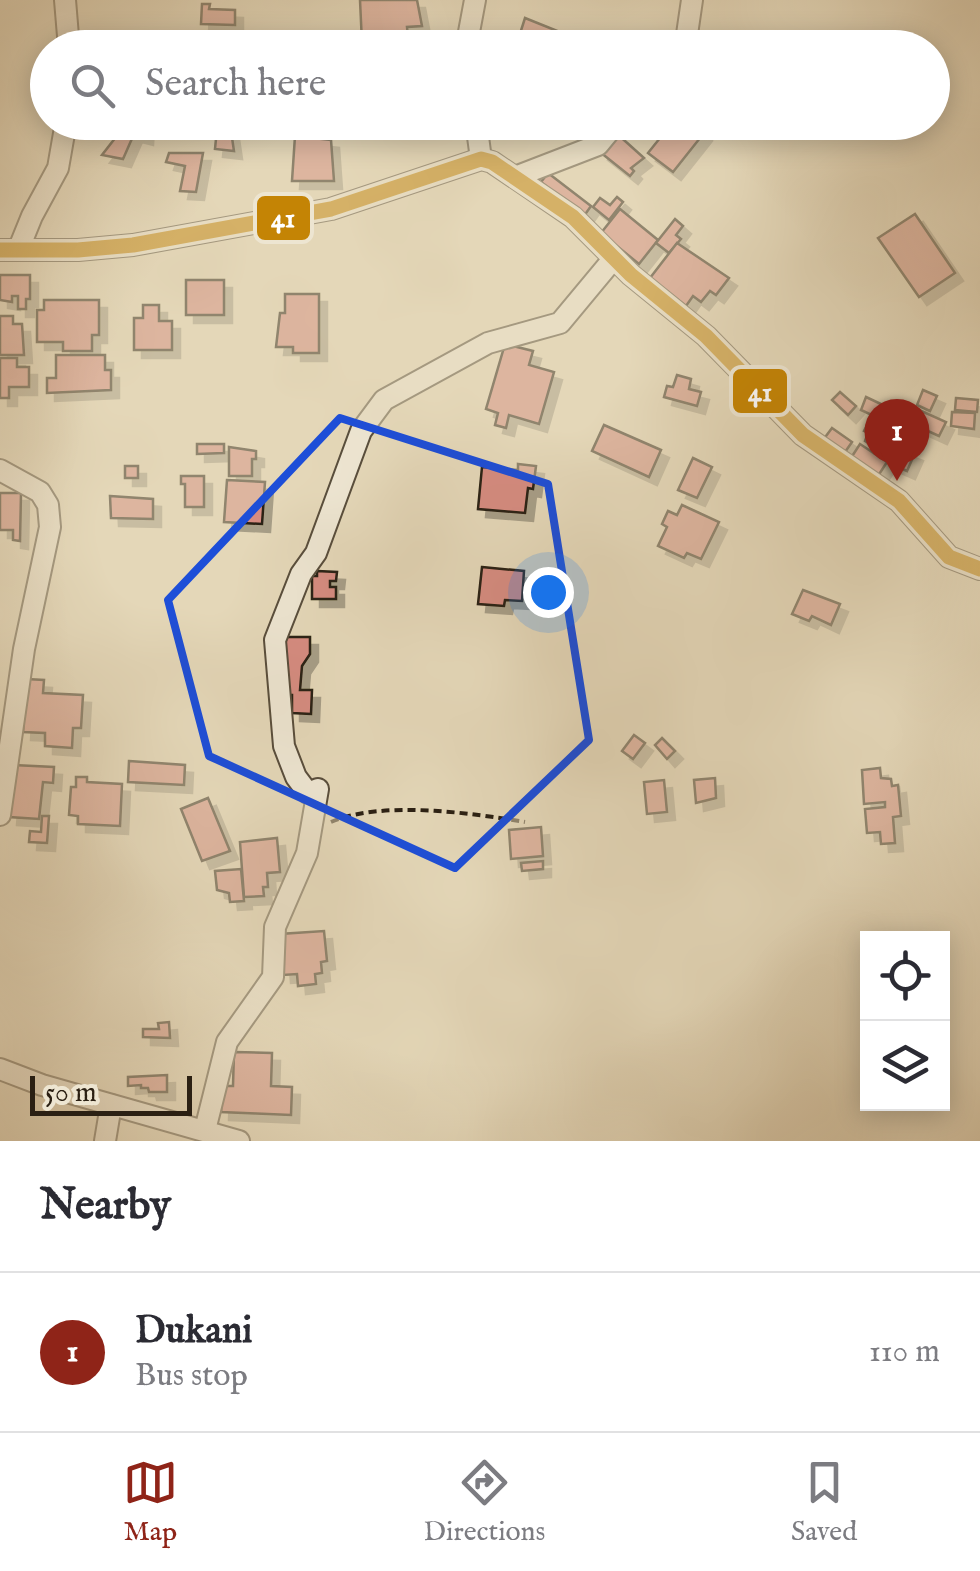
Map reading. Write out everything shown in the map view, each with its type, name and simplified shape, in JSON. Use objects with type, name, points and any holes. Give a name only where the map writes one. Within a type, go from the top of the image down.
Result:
[{"type":"street","points":[[65,0],[68,30]]},
{"type":"street","points":[[469,30],[475,0]]},
{"type":"street","points":[[688,30],[692,0]]},
{"type":"street","points":[[10,249],[58,168],[63,140]]},
{"type":"street","points":[[478,140],[481,159]]},
{"type":"street","points":[[515,177],[602,140]]},
{"type":"street","points":[[10,249],[78,250],[132,245],[331,209],[481,159],[573,217],[614,258],[706,336],[803,435],[898,502],[948,557],[980,569]]},
{"type":"street","points":[[205,1130],[227,1042],[273,977],[274,927],[307,854],[313,830],[318,789],[308,793],[284,746],[275,640],[301,574],[316,553],[361,431],[384,400],[488,343],[560,323],[614,258]]},
{"type":"street","points":[[0,470],[40,492],[48,505],[50,527],[24,649],[0,814]]},
{"type":"street","points":[[0,1068],[42,1086],[239,1141]]},
{"type":"street","points":[[105,1141],[111,1105]]},
{"type":"path","points":[[313,830],[370,811],[430,812],[526,822]]},
{"type":"highlighted area","points":[[340,418],[548,484],[589,740],[455,868],[209,756],[168,600]]},
{"type":"building","points":[[360,0],[417,0],[422,26],[407,30],[361,30]]},
{"type":"building","points":[[202,4],[210,4],[209,9],[235,10],[235,25],[201,24]]},
{"type":"building","points":[[525,18],[555,30],[521,30]]},
{"type":"building","points":[[114,140],[131,140],[123,159],[102,155]]},
{"type":"building","points":[[216,140],[232,140],[234,151],[215,149]]},
{"type":"building","points":[[295,140],[331,140],[334,181],[292,181]]},
{"type":"building","points":[[609,140],[624,140],[644,158],[631,168],[634,171],[630,176],[600,152]]},
{"type":"building","points":[[658,140],[698,140],[673,172],[648,153]]},
{"type":"building","points":[[169,153],[203,153],[196,192],[180,191],[185,166],[166,162]]},
{"type":"building","points":[[548,173],[591,206],[584,216],[541,182]]},
{"type":"building","points":[[617,197],[623,202],[609,220],[593,207],[600,198],[610,205]]},
{"type":"building","points":[[620,209],[658,240],[639,264],[601,233]]},
{"type":"building","points":[[915,214],[955,273],[919,297],[878,238]]},
{"type":"building","points":[[675,219],[683,226],[676,235],[681,239],[669,253],[656,243]]},
{"type":"building","points":[[677,243],[729,278],[716,295],[710,291],[701,302],[693,296],[686,306],[650,278]]},
{"type":"building","points":[[0,275],[30,275],[26,309],[18,309],[18,296],[12,296],[12,302],[0,300]]},
{"type":"building","points":[[186,280],[224,280],[224,315],[186,315]]},
{"type":"building","points":[[285,294],[319,294],[319,353],[293,353],[293,347],[276,347],[280,313],[285,313]]},
{"type":"building","points":[[44,300],[99,300],[99,335],[92,335],[92,351],[63,351],[63,342],[37,342],[37,310],[44,310]]},
{"type":"building","points":[[143,305],[159,305],[159,321],[172,321],[172,350],[134,350],[134,318],[143,318]]},
{"type":"building","points":[[0,316],[13,316],[13,324],[22,324],[24,355],[0,355]]},
{"type":"building","points":[[505,344],[533,351],[529,365],[554,372],[539,424],[509,415],[506,428],[495,425],[498,413],[486,409]]},
{"type":"building","points":[[56,355],[105,355],[105,370],[111,370],[111,390],[47,393],[47,378],[56,378]]},
{"type":"building","points":[[0,358],[17,358],[17,367],[29,367],[29,387],[9,387],[9,398],[0,398]]},
{"type":"building","points":[[677,375],[691,379],[689,389],[701,392],[697,406],[664,397],[667,386],[673,387]]},
{"type":"building","points":[[923,390],[937,396],[930,411],[917,405]]},
{"type":"building","points":[[840,392],[856,406],[848,415],[832,400]]},
{"type":"building","points":[[866,397],[911,418],[903,437],[898,435],[893,444],[898,446],[891,457],[865,441],[868,433],[864,431],[872,415],[861,410]]},
{"type":"building","points":[[956,398],[978,400],[977,412],[955,410]]},
{"type":"building","points":[[917,409],[946,422],[939,436],[910,423]]},
{"type":"building","points":[[952,412],[975,413],[974,429],[951,426]]},
{"type":"building","points":[[604,425],[661,450],[649,477],[592,451]]},
{"type":"building","points":[[832,428],[852,442],[843,455],[823,440]]},
{"type":"building","points":[[902,440],[910,444],[907,450],[915,453],[907,471],[891,464]]},
{"type":"building","points":[[197,444],[224,444],[224,453],[197,454]]},
{"type":"building","points":[[860,444],[887,462],[876,479],[849,461]]},
{"type":"building","points":[[229,447],[256,451],[252,476],[229,476]]},
{"type":"building","points":[[693,458],[712,467],[697,498],[678,490]]},
{"type":"building","points":[[518,464],[536,466],[525,513],[478,509],[482,467],[518,470]]},
{"type":"building","points":[[125,466],[138,466],[138,478],[125,478]]},
{"type":"building","points":[[181,476],[204,476],[204,507],[185,507]]},
{"type":"building","points":[[227,480],[265,482],[262,524],[224,522]]},
{"type":"building","points":[[0,493],[21,493],[20,541],[13,540],[13,530],[0,530]]},
{"type":"building","points":[[110,496],[153,499],[153,519],[111,518]]},
{"type":"building","points":[[682,505],[719,522],[701,559],[687,553],[684,558],[658,546],[667,527],[662,524],[668,511],[677,515]]},
{"type":"building","points":[[482,567],[524,571],[522,601],[505,600],[504,606],[478,604]]},
{"type":"building","points":[[317,571],[337,572],[336,581],[330,581],[330,587],[336,587],[336,599],[312,599],[312,576],[317,576]]},
{"type":"building","points":[[803,590],[840,604],[831,625],[812,616],[809,621],[792,614]]},
{"type":"building","points":[[283,637],[310,637],[310,654],[302,666],[300,690],[312,690],[311,714],[292,713],[292,695],[285,695]]},
{"type":"building","points":[[26,679],[44,680],[43,693],[83,695],[81,728],[73,728],[72,748],[45,746],[45,733],[23,732]]},
{"type":"building","points":[[634,735],[645,743],[633,759],[622,751]]},
{"type":"building","points":[[662,738],[675,751],[667,759],[655,745]]},
{"type":"building","points":[[129,761],[185,765],[184,785],[128,782]]},
{"type":"building","points":[[13,765],[54,767],[53,783],[43,782],[39,819],[9,817]]},
{"type":"building","points":[[880,768],[881,778],[891,779],[892,786],[898,785],[901,816],[893,817],[895,843],[881,844],[880,832],[867,833],[865,809],[885,807],[885,802],[864,804],[862,770]]},
{"type":"building","points":[[76,777],[87,777],[87,782],[122,784],[120,826],[78,824],[78,816],[69,815],[71,787],[76,787]]},
{"type":"building","points":[[715,778],[716,798],[696,803],[694,780]]},
{"type":"building","points":[[664,780],[667,812],[647,814],[644,782]]},
{"type":"building","points":[[208,798],[230,851],[202,861],[181,809]]},
{"type":"building","points":[[42,816],[49,816],[47,843],[29,842],[30,831],[41,832]]},
{"type":"building","points":[[541,827],[543,856],[511,859],[509,830]]},
{"type":"building","points":[[277,838],[280,872],[267,873],[264,896],[244,897],[240,842]]},
{"type":"building","points":[[543,861],[543,869],[522,871],[521,863]]},
{"type":"building","points":[[241,869],[244,901],[230,902],[229,893],[217,890],[215,871]]},
{"type":"building","points":[[324,931],[327,961],[321,962],[322,973],[315,974],[316,984],[298,986],[297,974],[283,975],[280,934]]},
{"type":"building","points":[[169,1022],[170,1038],[143,1037],[143,1029],[159,1029],[158,1023]]},
{"type":"building","points":[[234,1052],[272,1053],[271,1086],[292,1087],[291,1115],[221,1112],[222,1086],[233,1086]]},
{"type":"building","points":[[167,1075],[167,1092],[128,1086],[128,1077]]},
{"type":"transit line","name":"41","points":[[0,250],[133,245],[331,209],[481,159],[492,162],[573,217],[631,275],[706,336],[803,435],[899,501],[949,557],[980,569]]},
{"type":"place","name":"Dukani","points":[[897,481]]}]
